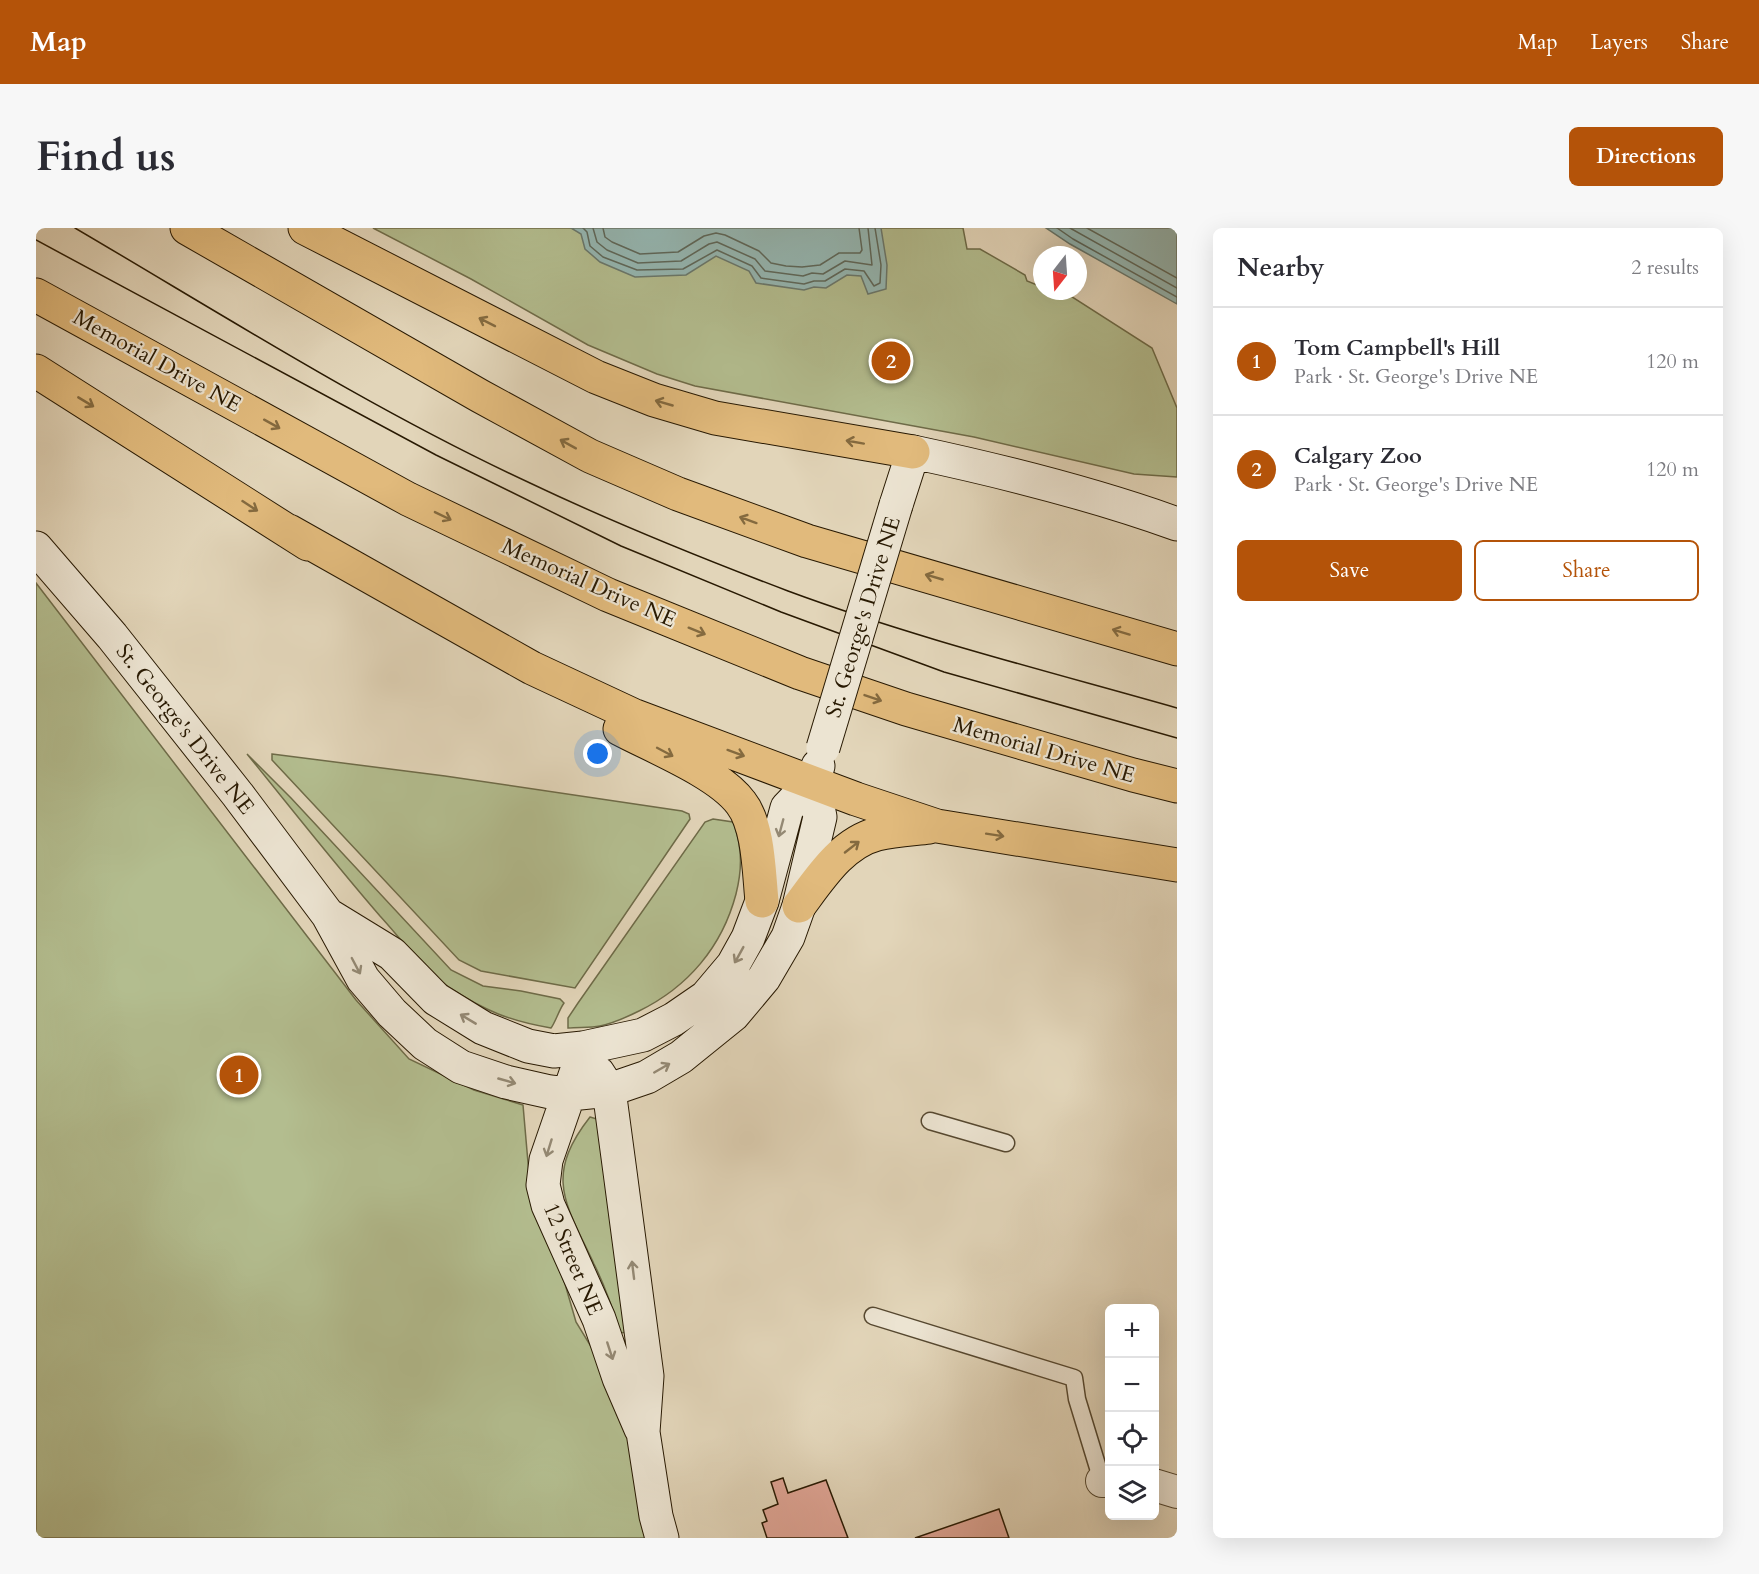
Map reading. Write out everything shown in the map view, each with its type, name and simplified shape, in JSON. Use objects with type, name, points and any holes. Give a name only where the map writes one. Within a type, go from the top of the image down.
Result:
[{"type":"highway","points":[[187,228],[480,396],[590,456],[678,494],[807,541],[1177,649]]},
{"type":"highway","points":[[305,228],[596,377],[654,400],[715,418],[913,452]]},
{"type":"highway","name":"Memorial Drive NE","points":[[36,295],[408,499],[608,595],[800,673],[915,712],[1177,786]]},
{"type":"highway","points":[[36,371],[289,531],[532,668],[635,716],[856,799],[937,825],[1177,865]]},
{"type":"highway","points":[[289,531],[433,633],[526,684],[607,722],[711,777],[741,804],[750,824],[756,842],[762,902]]},
{"type":"highway","points":[[799,906],[831,865],[857,842],[877,834],[937,825]]},
{"type":"street","name":"St. George's Drive NE","points":[[328,915],[392,954],[436,999],[483,1028],[528,1046],[554,1051],[583,1048],[643,1035],[674,1019],[706,997],[733,965],[748,938],[762,902],[787,808],[813,781],[913,452]]},
{"type":"street","points":[[913,452],[1028,479],[1130,507],[1177,524]]},
{"type":"street","name":"St. George's Drive NE","points":[[36,548],[119,645],[238,795],[328,915],[363,979],[392,1013],[425,1044],[461,1067],[506,1082],[570,1094],[609,1090],[647,1077],[681,1057],[733,1014],[764,978],[788,937],[799,906],[820,817],[813,781]]},
{"type":"street","points":[[583,1048],[609,1090]]},
{"type":"street","name":"12 Street NE","points":[[583,1048],[570,1094],[557,1124],[546,1160],[543,1185],[548,1205],[599,1319],[619,1378],[643,1432]]},
{"type":"street","name":"12 Street NE","points":[[609,1090],[647,1376],[643,1432],[656,1516],[663,1538]]},
{"type":"street","points":[[1159,1486],[1177,1492]]},
{"type":"lane","points":[[930,1121],[1006,1143]]},
{"type":"lane","points":[[873,1316],[1074,1378],[1077,1399],[1105,1478]]},
{"type":"green space","points":[[373,228],[963,228],[967,249],[980,249],[1025,275],[1027,281],[1033,283],[1033,300],[1077,300],[1152,348],[1177,408],[1177,477],[1134,474],[974,437],[695,386],[657,374],[588,345],[471,279]]},
{"type":"green space","points":[[36,583],[356,1000],[409,1059],[474,1090],[523,1105],[531,1197],[565,1284],[576,1322],[643,1432],[649,1538],[36,1538]]},
{"type":"green space","points":[[247,754],[451,970],[483,986],[560,999],[564,1003],[551,1028],[523,1022],[487,1009],[450,988],[431,972],[329,856]]},
{"type":"green space","points":[[272,754],[445,776],[682,811],[689,814],[690,819],[575,988],[481,971],[459,960],[272,760]]},
{"type":"green space","points":[[713,819],[733,822],[739,841],[740,863],[737,888],[730,913],[712,948],[688,977],[657,1001],[610,1023],[596,1027],[568,1028],[568,1018],[578,1003],[705,822]]},
{"type":"green space","points":[[590,1117],[597,1119],[628,1332],[620,1333],[598,1272],[568,1207],[564,1190],[563,1174],[567,1157]]},
{"type":"water","points":[[571,228],[881,228],[887,265],[886,289],[868,294],[861,276],[847,275],[826,288],[814,287],[804,290],[756,283],[749,271],[716,256],[686,275],[635,277],[600,262],[585,249],[581,234]]},
{"type":"water","points":[[1046,228],[1177,228],[1177,304],[1087,254],[1087,246],[1070,244]]},
{"type":"building","points":[[783,1478],[788,1493],[826,1480],[848,1538],[767,1538],[762,1523],[767,1521],[763,1510],[778,1504],[771,1482]]},
{"type":"building","points":[[999,1509],[1009,1538],[915,1538]]},
{"type":"tram line","points":[[75,228],[413,425],[530,483],[658,540],[788,591],[884,624],[1177,708]]},
{"type":"tram line","points":[[36,240],[436,455],[621,546],[781,612],[944,672],[1177,738]]},
{"type":"place","name":"Calgary Zoo","points":[[891,361]]},
{"type":"place","name":"Tom Campbell's Hill","points":[[239,1075]]}]
